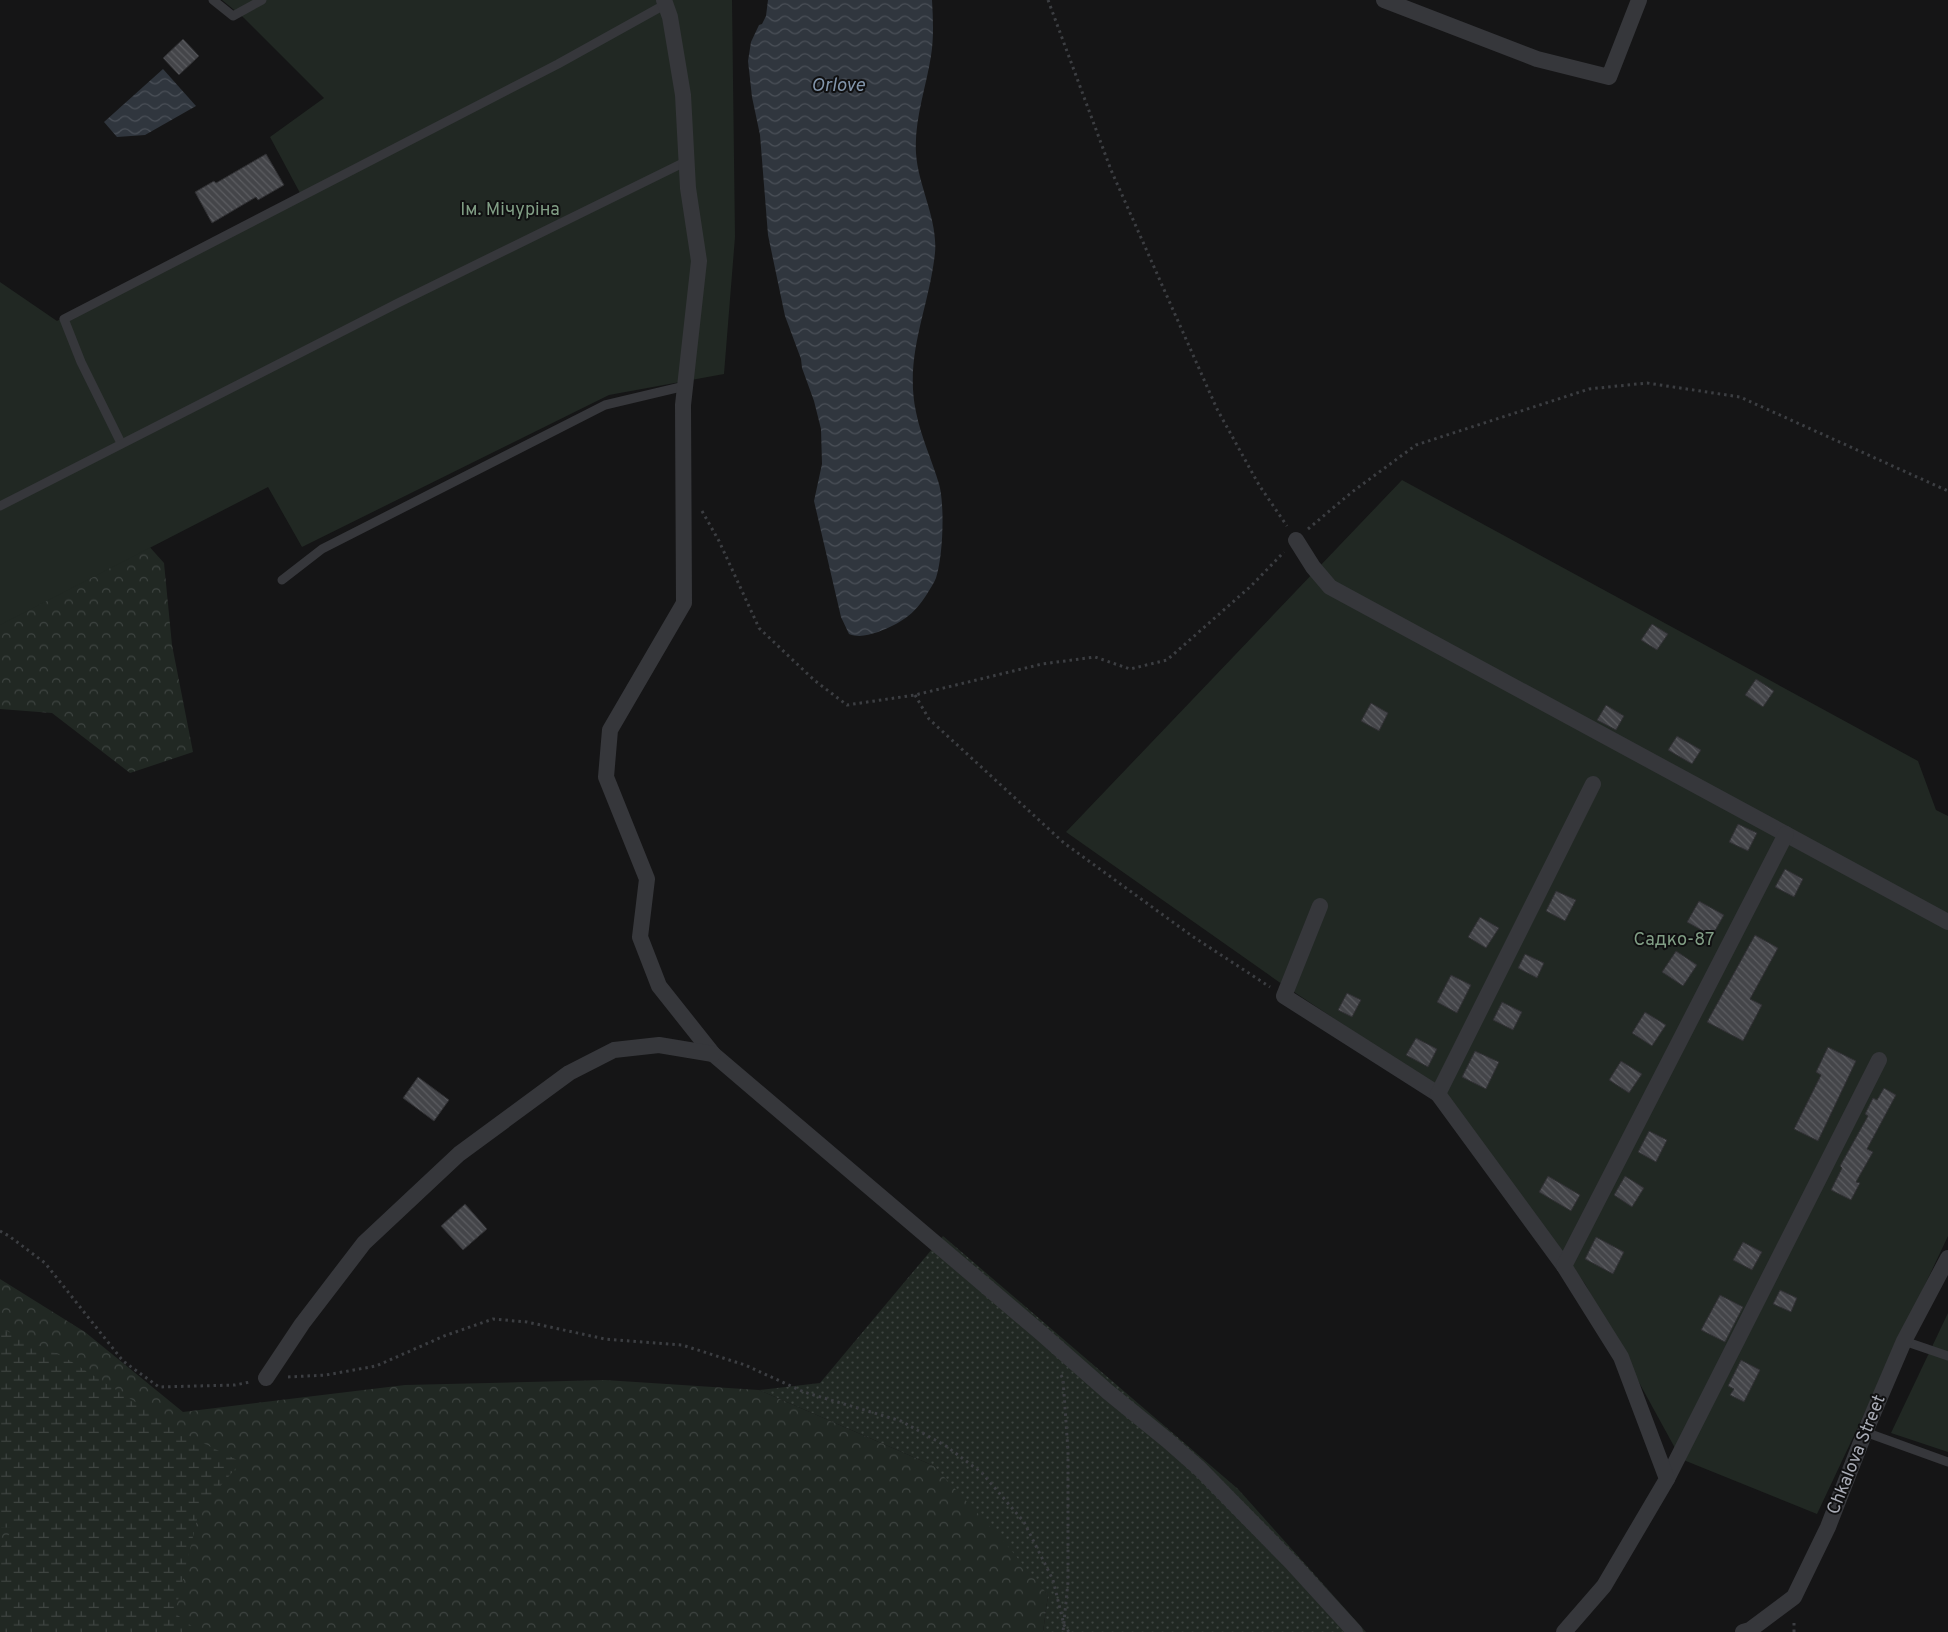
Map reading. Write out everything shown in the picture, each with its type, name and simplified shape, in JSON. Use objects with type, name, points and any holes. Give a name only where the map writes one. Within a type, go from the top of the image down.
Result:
[{"type":"street","points":[[1384,0],[1537,59],[1608,77],[1639,0]]},
{"type":"street","points":[[665,2],[670,17],[683,95],[688,188],[699,261],[683,405],[684,603],[610,730],[606,777],[647,879],[640,937],[659,986],[713,1054],[1200,1469],[1355,1632]]},
{"type":"street","points":[[1296,540],[1313,568],[1330,587],[1948,922]]},
{"type":"street","points":[[1438,1094],[1593,784]]},
{"type":"street","points":[[1564,1266],[1786,834]]},
{"type":"street","points":[[1320,906],[1284,996],[1438,1094],[1564,1266],[1621,1357],[1667,1479]]},
{"type":"street","points":[[266,1378],[302,1324],[364,1243],[459,1154],[569,1073],[614,1050],[659,1045],[713,1054]]},
{"type":"street","points":[[1564,1632],[1604,1586],[1667,1479],[1879,1060]]},
{"type":"street","name":"Chkalova Street","points":[[1743,1632],[1750,1630],[1794,1597],[1828,1527],[1865,1432],[1904,1341],[1948,1258]]},
{"type":"lane","points":[[213,0],[233,16],[262,0]]},
{"type":"lane","points":[[121,443],[81,362],[64,319],[558,64],[665,2]]},
{"type":"lane","points":[[0,506],[398,303],[687,162]]},
{"type":"lane","points":[[282,580],[322,549],[605,405],[685,386]]},
{"type":"lane","points":[[1904,1341],[1948,1356]]},
{"type":"lane","points":[[1865,1432],[1948,1462]]},
{"type":"path","points":[[1048,0],[1111,170],[1217,410],[1258,484],[1296,540]]},
{"type":"path","points":[[701,509],[719,541],[759,628],[814,680],[846,706],[915,695],[1042,664],[1095,657],[1130,669],[1167,660],[1251,586],[1296,540],[1352,492],[1416,445],[1589,389],[1648,383],[1740,397],[1948,491]]},
{"type":"path","points":[[915,695],[928,719],[1064,843],[1192,936],[1284,996]]},
{"type":"path","points":[[0,1231],[45,1263],[123,1361],[159,1387],[235,1386],[266,1378],[326,1375],[376,1366],[444,1336],[493,1319],[527,1322],[605,1339],[682,1345],[745,1365],[804,1392],[901,1421],[946,1446],[982,1473],[1024,1522],[1053,1580],[1064,1625],[1069,1632]]},
{"type":"path","points":[[1059,1372],[1063,1380],[1068,1451],[1068,1582],[1064,1632]]},
{"type":"green space","name":"Ім. Мічуріна","points":[[222,0],[732,0],[735,237],[724,374],[609,395],[302,547],[268,487],[0,625],[0,282],[57,321],[300,193],[270,137],[324,98],[244,18]]},
{"type":"green space","name":"Садко-87","points":[[1402,480],[1918,761],[1936,810],[1948,816],[1948,1236],[1817,1514],[1681,1459],[1585,1284],[1446,1093],[1279,982],[1066,832]]},
{"type":"green space","points":[[94,485],[164,563],[172,645],[193,752],[130,773],[52,713],[0,709],[0,531]]},
{"type":"green space","points":[[943,1236],[1238,1489],[1366,1632],[1043,1632],[1048,1595],[934,1466],[759,1390],[820,1383]]},
{"type":"green space","points":[[0,1279],[85,1332],[183,1412],[405,1385],[605,1380],[759,1390],[934,1466],[1006,1544],[1048,1595],[1043,1632],[0,1632]]},
{"type":"green space","points":[[1948,1313],[1948,1452],[1891,1433]]},
{"type":"green space","points":[[0,1328],[64,1357],[191,1437],[241,1462],[199,1511],[175,1613],[199,1632],[0,1632],[0,1548],[14,1527],[0,1528]]},
{"type":"water","name":"Orlove","points":[[768,0],[932,0],[932,49],[917,128],[916,153],[920,178],[934,228],[935,253],[915,351],[913,391],[918,421],[941,493],[943,517],[942,545],[936,578],[917,608],[894,625],[864,636],[849,634],[841,617],[814,501],[822,464],[821,429],[814,401],[802,368],[801,359],[785,316],[768,235],[760,135],[752,97],[748,61],[751,42],[759,25],[762,24],[766,16]]},
{"type":"water","points":[[163,69],[196,106],[145,135],[117,137],[104,122]]},
{"type":"building","points":[[183,39],[199,56],[179,75],[163,58]]},
{"type":"building","points":[[266,154],[284,185],[258,200],[256,197],[212,223],[195,192],[214,181],[216,183]]},
{"type":"building","points":[[1652,624],[1668,634],[1657,650],[1641,640]]},
{"type":"building","points":[[1756,679],[1774,691],[1763,707],[1745,695]]},
{"type":"building","points":[[1371,703],[1388,713],[1379,731],[1361,721]]},
{"type":"building","points":[[1606,705],[1624,716],[1616,730],[1597,720]]},
{"type":"building","points":[[1677,736],[1701,750],[1692,764],[1668,750]]},
{"type":"building","points":[[1738,824],[1757,833],[1748,851],[1729,842]]},
{"type":"building","points":[[1785,869],[1803,879],[1794,897],[1775,887]]},
{"type":"building","points":[[1556,891],[1576,900],[1565,921],[1546,911]]},
{"type":"building","points":[[1699,901],[1724,915],[1712,936],[1687,922]]},
{"type":"building","points":[[1480,917],[1499,928],[1486,948],[1468,937]]},
{"type":"building","points":[[1755,935],[1778,948],[1750,999],[1762,1005],[1743,1041],[1707,1022]]},
{"type":"building","points":[[1676,951],[1697,965],[1683,986],[1662,972]]},
{"type":"building","points":[[1525,954],[1544,963],[1537,978],[1518,968]]},
{"type":"building","points":[[1451,975],[1471,985],[1457,1013],[1437,1002]]},
{"type":"building","points":[[1347,993],[1361,1000],[1352,1017],[1338,1010]]},
{"type":"building","points":[[1502,1002],[1522,1012],[1513,1030],[1493,1020]]},
{"type":"building","points":[[1645,1012],[1666,1025],[1652,1046],[1632,1033]]},
{"type":"building","points":[[1416,1038],[1437,1049],[1428,1067],[1406,1055]]},
{"type":"building","points":[[1828,1047],[1856,1061],[1818,1141],[1794,1129],[1821,1075],[1816,1072]]},
{"type":"building","points":[[1475,1051],[1499,1062],[1486,1089],[1462,1077]]},
{"type":"building","points":[[1621,1061],[1642,1074],[1629,1093],[1609,1080]]},
{"type":"building","points":[[418,1077],[449,1100],[434,1121],[403,1098]]},
{"type":"building","points":[[1884,1088],[1896,1095],[1867,1149],[1873,1152],[1856,1182],[1860,1183],[1851,1200],[1831,1190],[1842,1168],[1840,1166],[1868,1116],[1865,1114],[1873,1098],[1877,1100]]},
{"type":"building","points":[[1649,1131],[1667,1140],[1656,1162],[1638,1152]]},
{"type":"building","points":[[1548,1176],[1580,1195],[1571,1211],[1539,1192]]},
{"type":"building","points":[[1625,1176],[1644,1188],[1632,1207],[1614,1195]]},
{"type":"building","points":[[465,1204],[487,1229],[463,1250],[441,1226]]},
{"type":"building","points":[[1596,1237],[1624,1252],[1613,1274],[1585,1259]]},
{"type":"building","points":[[1743,1242],[1762,1252],[1752,1270],[1733,1260]]},
{"type":"building","points":[[1780,1290],[1797,1298],[1791,1312],[1773,1304]]},
{"type":"building","points":[[1720,1295],[1743,1307],[1725,1342],[1701,1330]]},
{"type":"building","points":[[1741,1360],[1760,1370],[1744,1402],[1730,1395],[1734,1389],[1728,1386]]}]
